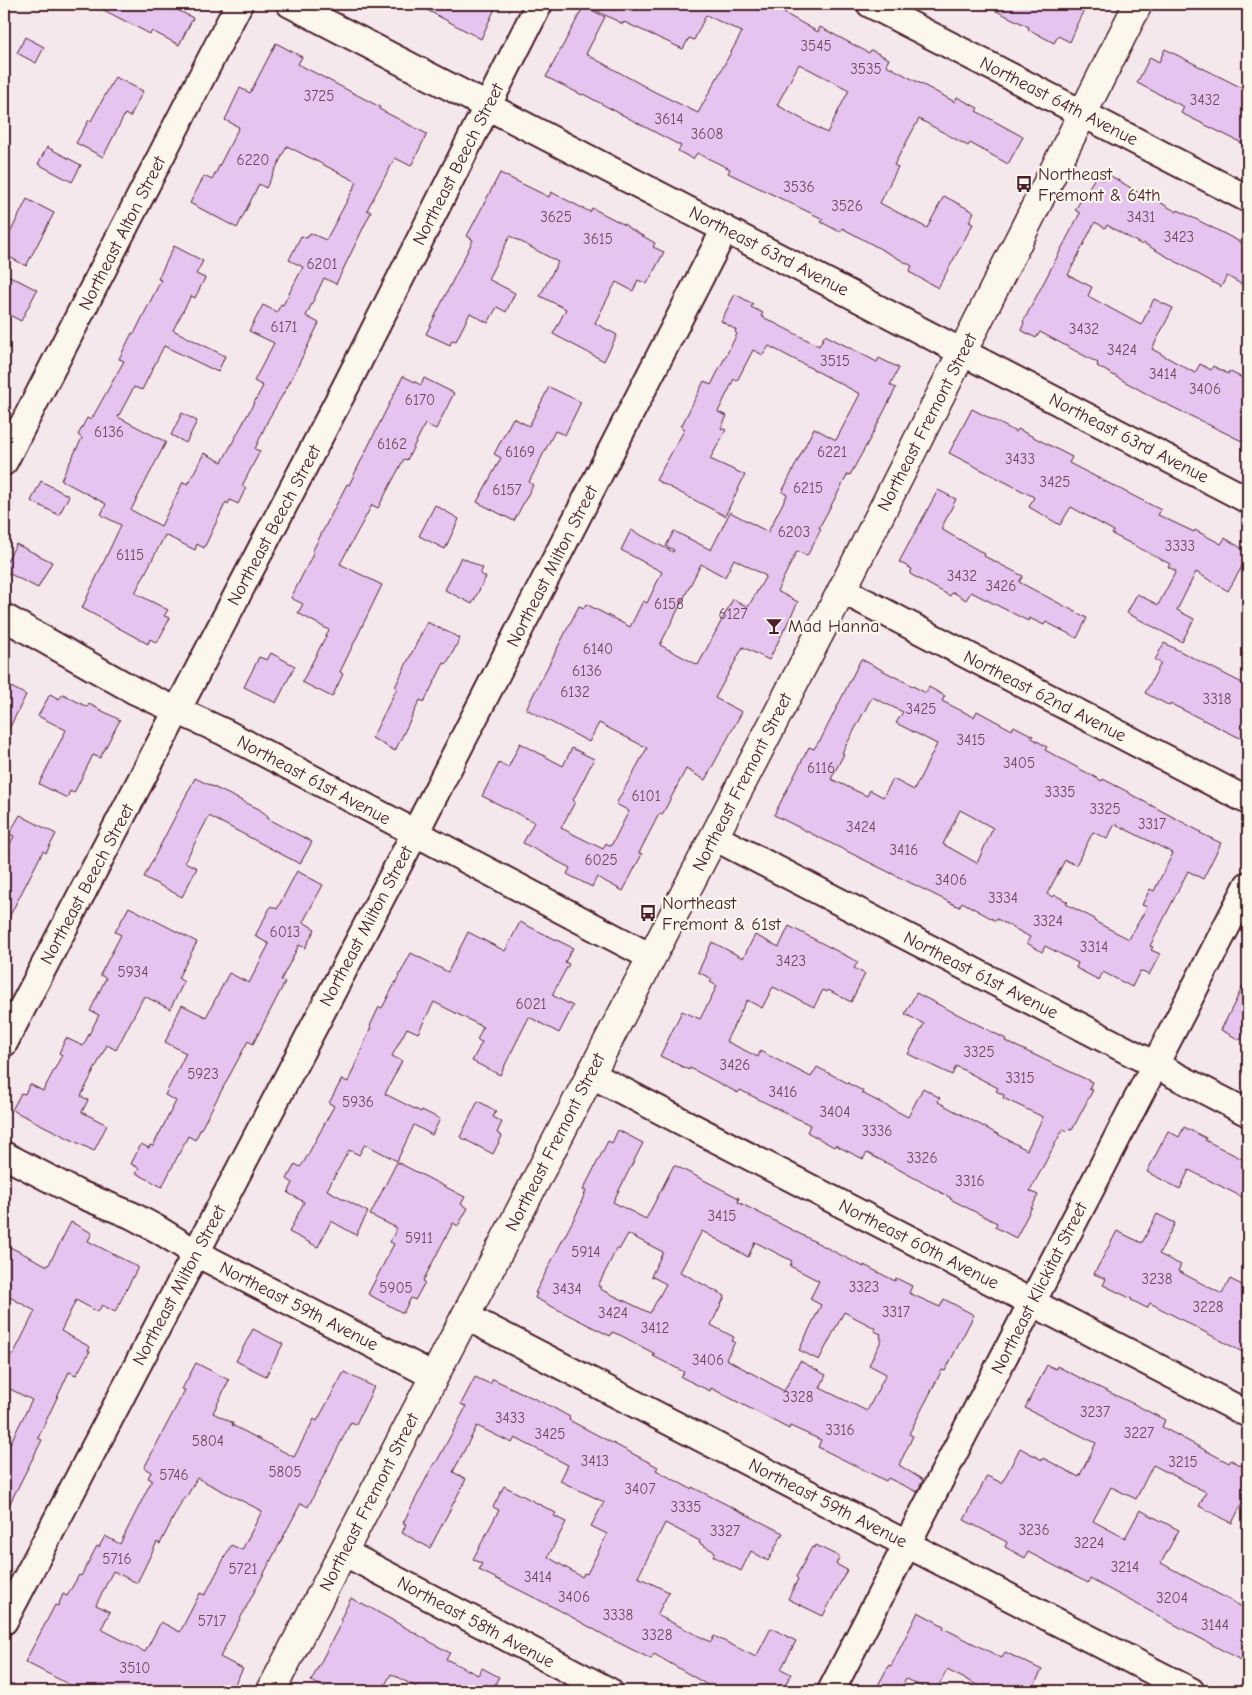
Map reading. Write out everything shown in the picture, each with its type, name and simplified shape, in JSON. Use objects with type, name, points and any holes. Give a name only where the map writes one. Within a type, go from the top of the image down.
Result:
[{"type":"main road","name":"Northeast Fremont Street","points":[[271,1691],[842,590],[1138,4]]},
{"type":"street","name":"Northeast Alton Street","points":[[4,462],[239,4]]},
{"type":"street","name":"Northeast 63rd Avenue","points":[[290,4],[1248,500]]},
{"type":"street","name":"Northeast Beech Street","points":[[4,1043],[352,375],[539,4]]},
{"type":"street","name":"Northeast 64th Avenue","points":[[870,4],[1248,199]]},
{"type":"street","name":"Northeast Milton Street","points":[[4,1621],[415,833],[725,229]]},
{"type":"street","name":"Northeast 62nd Avenue","points":[[842,590],[1248,801]]},
{"type":"street","name":"Northeast 61st Avenue","points":[[4,618],[135,691],[224,732],[651,957]]},
{"type":"street","name":"Northeast 61st Avenue","points":[[714,837],[1248,1113]]},
{"type":"street","name":"Northeast Klickitat Street","points":[[831,1691],[1248,885]]},
{"type":"street","name":"Northeast 60th Avenue","points":[[590,1074],[1248,1414]]},
{"type":"street","name":"Northeast 59th Avenue","points":[[4,1155],[77,1193],[131,1215],[196,1253],[434,1376]]},
{"type":"street","name":"Northeast 59th Avenue","points":[[466,1316],[1191,1691]]},
{"type":"street","name":"Northeast 58th Avenue","points":[[343,1552],[609,1691]]},
{"type":"building","points":[[92,4],[166,4],[193,18],[179,45],[152,31],[150,34]]},
{"type":"building","points":[[416,4],[497,4],[481,39]]},
{"type":"building","points":[[583,4],[790,4],[784,13],[818,32],[820,27],[869,53],[871,50],[889,59],[886,65],[955,102],[957,97],[978,108],[976,111],[1023,137],[1008,164],[970,143],[968,146],[919,119],[894,165],[898,167],[880,203],[927,228],[944,196],[974,212],[969,222],[973,224],[938,288],[909,272],[912,266],[842,228],[840,232],[821,222],[823,219],[728,173],[730,169],[697,153],[693,159],[678,151],[681,146],[583,94],[546,77],[584,6],[605,17],[586,54],[653,91],[698,113],[742,32],[706,15],[694,40],[689,38],[683,49],[624,22],[623,24]],"holes":[[[799,64],[849,90],[827,133],[777,105]]]},
{"type":"building","points":[[982,4],[1087,4],[1070,42],[1058,36],[1054,43],[1028,29],[1029,27]]},
{"type":"building","points":[[25,37],[44,47],[36,63],[17,53]]},
{"type":"building","points":[[276,43],[302,57],[298,64],[427,134],[411,166],[395,158],[367,210],[371,212],[336,284],[324,278],[306,316],[319,323],[290,382],[268,420],[255,449],[260,451],[242,486],[246,488],[238,504],[230,500],[228,504],[226,502],[204,548],[197,544],[195,550],[165,535],[135,593],[168,610],[164,616],[170,618],[157,643],[150,639],[148,644],[82,608],[121,525],[101,515],[106,504],[61,480],[82,438],[78,435],[87,418],[91,420],[124,361],[119,359],[132,333],[134,334],[161,280],[158,279],[174,246],[203,261],[196,274],[205,278],[195,298],[191,296],[173,330],[225,356],[218,372],[164,346],[142,390],[134,387],[118,417],[166,442],[131,510],[161,526],[183,482],[188,484],[204,453],[222,462],[263,386],[254,381],[274,343],[249,331],[263,305],[277,312],[281,304],[283,305],[303,267],[289,260],[301,236],[307,238],[310,233],[326,240],[357,182],[287,146],[266,188],[259,184],[237,228],[190,203],[204,176],[212,180],[239,127],[225,120],[240,88],[250,93]]},
{"type":"building","points":[[1165,49],[1248,91],[1248,146],[1181,113],[1184,107],[1137,83],[1150,57],[1159,62]]},
{"type":"building","points":[[115,77],[143,91],[130,117],[125,114],[103,157],[76,143],[89,120],[91,121]]},
{"type":"building","points":[[47,147],[81,165],[72,182],[38,164]]},
{"type":"building","points":[[500,173],[549,197],[551,192],[590,212],[592,208],[655,243],[653,247],[664,252],[647,284],[638,280],[633,291],[616,282],[595,323],[617,335],[604,361],[553,334],[566,309],[540,296],[558,262],[510,236],[488,279],[515,293],[506,312],[497,307],[488,323],[470,313],[456,341],[452,340],[450,345],[426,334],[473,240],[467,236]]},
{"type":"building","points":[[1106,173],[1146,197],[1147,195],[1177,212],[1178,210],[1248,246],[1248,288],[1227,276],[1221,287],[1143,243],[1142,245],[1107,225],[1105,228],[1095,222],[1068,275],[1092,287],[1088,296],[1141,325],[1154,299],[1173,308],[1152,349],[1195,373],[1200,364],[1211,370],[1213,366],[1228,374],[1229,371],[1248,381],[1248,444],[1156,399],[1097,366],[1098,363],[1040,332],[1036,338],[1021,330],[1023,322],[1080,213],[1075,210],[1096,176],[1103,180]]},
{"type":"building","points":[[27,199],[54,213],[26,266],[4,254],[4,245]]},
{"type":"building","points":[[4,273],[37,290],[21,321],[4,312]]},
{"type":"building","points":[[735,294],[753,304],[751,307],[763,313],[761,316],[819,346],[825,335],[877,362],[879,358],[899,368],[890,385],[896,388],[871,437],[850,475],[848,474],[819,528],[821,529],[807,556],[797,551],[777,591],[798,602],[769,660],[743,647],[715,698],[742,712],[705,780],[686,769],[662,815],[659,814],[639,853],[642,854],[623,891],[597,877],[592,887],[567,874],[570,868],[523,843],[534,822],[482,796],[499,763],[508,768],[520,743],[563,766],[572,748],[594,759],[561,828],[603,849],[606,843],[611,846],[629,811],[616,804],[647,748],[599,723],[589,742],[526,709],[579,606],[584,608],[586,604],[630,627],[643,601],[647,603],[662,572],[621,550],[631,530],[673,552],[674,550],[666,546],[674,531],[711,550],[730,512],[768,532],[787,495],[782,492],[814,428],[836,440],[860,394],[769,346],[763,355],[753,350],[737,381],[734,379],[718,412],[727,416],[721,428],[726,430],[710,459],[745,475],[725,516],[656,480],[685,429],[681,427],[704,381],[711,385],[737,334],[736,330],[721,321]],"holes":[[[734,559],[766,576],[748,607],[733,599],[698,665],[660,645],[701,564],[725,577]]]},
{"type":"building","points":[[403,376],[421,385],[424,378],[454,393],[436,429],[425,424],[407,460],[404,459],[378,508],[372,505],[340,564],[382,585],[340,672],[343,674],[332,697],[302,682],[329,630],[298,613],[303,604],[291,598],[313,554],[313,550],[347,484],[349,485]]},
{"type":"building","points":[[549,387],[581,402],[565,435],[555,431],[529,482],[533,485],[514,521],[477,502],[501,458],[494,454],[513,418],[529,426]]},
{"type":"building","points":[[972,409],[1016,432],[1018,429],[1072,457],[1069,463],[1161,510],[1158,515],[1194,532],[1195,530],[1221,544],[1225,538],[1246,551],[1244,556],[1247,558],[1228,591],[1196,572],[1177,610],[1194,619],[1182,642],[1127,613],[1137,594],[1158,605],[1176,571],[1168,567],[1170,564],[1112,534],[1114,531],[1071,507],[1060,525],[1029,507],[1034,497],[949,453]]},
{"type":"building","points":[[182,413],[197,421],[186,443],[171,435]]},
{"type":"building","points":[[41,481],[69,496],[59,515],[31,501]]},
{"type":"building","points":[[938,490],[956,499],[941,529],[985,554],[984,556],[1023,576],[1019,582],[1087,618],[1077,638],[1046,622],[1044,625],[1029,618],[1028,621],[971,592],[966,600],[953,592],[950,596],[910,574],[912,569],[899,562]]},
{"type":"building","points":[[435,505],[459,519],[445,549],[419,536]]},
{"type":"building","points":[[16,544],[52,562],[38,588],[4,571],[4,567]]},
{"type":"building","points":[[461,557],[483,568],[480,574],[486,577],[472,604],[445,590]]},
{"type":"building","points":[[427,622],[460,638],[446,664],[444,663],[424,702],[420,700],[395,751],[372,738]]},
{"type":"building","points":[[1164,643],[1248,686],[1248,742],[1145,693],[1161,663],[1155,660]]},
{"type":"building","points":[[271,653],[295,666],[276,703],[244,687],[259,657],[267,660]]},
{"type":"building","points":[[861,659],[926,693],[929,687],[945,696],[942,701],[974,717],[977,711],[1012,730],[1014,726],[1033,736],[1032,738],[1047,747],[1045,750],[1102,781],[1103,779],[1130,793],[1221,843],[1203,879],[1188,871],[1150,946],[1153,947],[1151,950],[1160,954],[1149,975],[1140,971],[1132,987],[1103,972],[1099,980],[1076,968],[1078,963],[1045,946],[1042,952],[1027,943],[1030,937],[997,919],[996,921],[962,902],[959,907],[774,815],[809,747],[814,749],[820,741]],"holes":[[[872,697],[903,712],[896,723],[937,744],[914,790],[893,779],[883,797],[870,790],[867,796],[831,779],[844,754],[842,753]],[[960,810],[993,828],[977,863],[943,844]],[[1115,824],[1173,853],[1154,891],[1150,889],[1142,905],[1147,907],[1129,939],[1066,904],[1068,902],[1055,895],[1053,897],[1047,894],[1065,860],[1076,865],[1093,832],[1107,839]]]},
{"type":"building","points":[[4,683],[26,695],[4,739]]},
{"type":"building","points":[[50,694],[59,699],[63,694],[87,707],[89,704],[120,720],[100,758],[93,755],[74,793],[70,791],[67,798],[39,784],[66,730],[38,716]]},
{"type":"building","points":[[195,778],[259,809],[268,816],[267,818],[312,842],[300,864],[209,816],[185,862],[197,868],[182,897],[144,877]]},
{"type":"building","points":[[20,815],[56,834],[46,853],[43,851],[4,927],[4,856],[14,836],[9,834]]},
{"type":"building","points":[[297,871],[323,885],[303,922],[315,929],[305,948],[299,945],[281,980],[285,982],[253,1044],[248,1041],[195,1140],[188,1136],[162,1187],[136,1173],[139,1168],[131,1164],[141,1144],[149,1148],[150,1145],[153,1146],[176,1101],[165,1095],[186,1053],[165,1042],[173,1023],[182,1005],[206,1017],[229,973],[249,983],[269,944],[255,936],[271,906],[277,909]]},
{"type":"building","points":[[129,907],[197,942],[178,978],[184,982],[170,1009],[144,996],[116,1050],[107,1045],[81,1096],[88,1100],[82,1112],[107,1125],[94,1151],[12,1110],[21,1093],[25,1094],[30,1084],[43,1091],[62,1055],[59,1053],[66,1038],[83,1046],[99,1015],[90,1011],[106,978],[100,975],[121,935],[115,932]]},
{"type":"building","points":[[520,922],[573,948],[565,962],[569,964],[552,995],[573,1006],[559,1033],[529,1017],[500,1075],[472,1061],[482,1042],[477,1040],[483,1027],[434,1002],[418,1033],[407,1028],[392,1056],[402,1061],[385,1094],[440,1119],[432,1135],[414,1125],[397,1161],[365,1144],[359,1155],[349,1150],[327,1190],[368,1212],[356,1235],[331,1221],[318,1247],[289,1232],[304,1202],[288,1193],[293,1183],[287,1179],[295,1164],[300,1167],[304,1162],[334,1106],[329,1103],[342,1079],[348,1082],[379,1007],[382,1008],[411,953],[448,972],[468,932],[505,951]]},
{"type":"building","points":[[789,926],[858,962],[854,968],[865,974],[851,1002],[828,990],[827,992],[823,990],[814,1007],[773,987],[762,1008],[747,1000],[726,1041],[758,1057],[760,1051],[811,1077],[817,1067],[908,1117],[923,1088],[940,1098],[938,1102],[1027,1150],[1043,1117],[1003,1098],[1004,1095],[996,1091],[998,1088],[956,1066],[952,1075],[908,1054],[924,1024],[905,1014],[916,993],[1006,1039],[1005,1041],[1092,1082],[1089,1089],[1093,1090],[1072,1130],[1069,1129],[1067,1131],[1063,1129],[1030,1191],[1038,1195],[1016,1238],[995,1227],[997,1223],[867,1153],[863,1159],[835,1145],[834,1147],[807,1132],[810,1125],[740,1090],[738,1093],[690,1068],[689,1070],[660,1056],[682,1011],[700,1019],[717,986],[710,982],[712,979],[698,972],[712,942],[743,958],[755,935],[779,947]]},
{"type":"building","points":[[1248,976],[1248,1024],[1240,1040],[1221,1030]]},
{"type":"building","points":[[478,1101],[496,1111],[493,1117],[502,1122],[497,1133],[502,1136],[493,1154],[460,1137]]},
{"type":"building","points":[[1184,1127],[1248,1162],[1248,1200],[1189,1170],[1180,1189],[1147,1172],[1168,1131],[1179,1137]]},
{"type":"building","points":[[618,1130],[643,1143],[613,1202],[646,1219],[674,1165],[739,1198],[738,1202],[864,1267],[864,1265],[895,1281],[896,1278],[912,1286],[909,1293],[940,1307],[944,1299],[974,1315],[945,1371],[942,1370],[909,1434],[913,1436],[899,1465],[923,1480],[917,1492],[888,1478],[886,1481],[818,1447],[821,1440],[790,1426],[789,1429],[711,1388],[710,1391],[681,1377],[684,1372],[653,1356],[655,1354],[622,1336],[612,1332],[610,1336],[535,1298],[537,1293],[535,1293],[581,1205],[586,1191],[583,1190],[608,1141],[612,1143]],"holes":[[[702,1231],[748,1257],[755,1242],[792,1261],[790,1266],[819,1281],[810,1299],[821,1305],[799,1350],[819,1360],[844,1312],[875,1328],[874,1331],[881,1334],[880,1338],[882,1339],[869,1365],[886,1374],[867,1411],[820,1388],[826,1375],[800,1361],[784,1391],[726,1359],[735,1342],[732,1341],[734,1337],[711,1325],[725,1296],[680,1272]],[[628,1234],[663,1252],[651,1276],[666,1284],[650,1313],[600,1289],[601,1287],[598,1286],[617,1248],[619,1250]]]},
{"type":"building","points":[[397,1162],[465,1197],[461,1204],[468,1208],[458,1226],[453,1223],[415,1300],[411,1298],[403,1313],[368,1294],[394,1244],[390,1242],[397,1228],[370,1215]]},
{"type":"building","points":[[1157,1214],[1175,1223],[1159,1254],[1181,1265],[1178,1271],[1222,1294],[1230,1279],[1248,1288],[1248,1355],[1150,1303],[1147,1308],[1131,1300],[1103,1285],[1106,1279],[1094,1274],[1117,1231],[1142,1243]]},
{"type":"building","points":[[71,1222],[92,1233],[88,1241],[138,1267],[115,1312],[102,1305],[98,1312],[76,1300],[61,1331],[90,1347],[88,1351],[90,1351],[76,1375],[69,1372],[38,1438],[42,1440],[4,1515],[4,1455],[32,1400],[4,1386],[4,1350],[13,1355],[35,1311],[4,1294],[4,1259],[10,1247],[48,1266]]},
{"type":"building","points":[[253,1329],[283,1344],[266,1376],[236,1361]]},
{"type":"building","points":[[196,1363],[229,1380],[213,1413],[294,1457],[314,1419],[317,1421],[344,1372],[374,1387],[356,1424],[351,1422],[308,1507],[301,1503],[220,1657],[243,1669],[231,1691],[82,1691],[25,1662],[55,1605],[58,1606],[63,1594],[67,1596],[105,1536],[120,1544],[152,1480],[148,1478],[151,1472],[144,1468],[185,1390],[182,1389]],"holes":[[[197,1478],[262,1511],[242,1550],[231,1545],[205,1595],[200,1593],[180,1632],[161,1622],[145,1652],[101,1629],[110,1612],[96,1605],[113,1571],[137,1583],[157,1542],[160,1544],[184,1497],[186,1498]]]},
{"type":"building","points":[[1047,1365],[1056,1369],[1057,1366],[1165,1420],[1162,1427],[1229,1463],[1231,1460],[1248,1469],[1248,1492],[1232,1523],[1199,1506],[1206,1492],[1153,1465],[1136,1499],[1111,1487],[1093,1521],[1125,1538],[1140,1510],[1179,1530],[1161,1563],[1248,1610],[1248,1664],[1090,1579],[1088,1583],[1028,1552],[1025,1558],[1005,1547],[1007,1542],[964,1520],[987,1476],[1002,1483],[1020,1448],[1079,1477],[1096,1443],[1025,1408]]},
{"type":"building","points":[[475,1377],[490,1384],[493,1379],[552,1407],[570,1417],[569,1420],[658,1467],[656,1470],[783,1533],[768,1561],[751,1551],[741,1571],[713,1556],[715,1552],[699,1543],[700,1541],[665,1523],[638,1577],[669,1592],[657,1615],[711,1642],[714,1636],[756,1657],[771,1628],[796,1641],[781,1669],[791,1674],[782,1691],[718,1691],[654,1654],[651,1659],[479,1570],[482,1564],[473,1559],[499,1510],[493,1507],[504,1486],[556,1513],[554,1516],[566,1522],[548,1557],[582,1577],[584,1573],[587,1574],[607,1534],[591,1526],[604,1502],[560,1481],[568,1465],[515,1438],[512,1443],[477,1426],[453,1472],[466,1479],[430,1548],[402,1533],[406,1524],[403,1523],[466,1407],[461,1404]]},
{"type":"building","points":[[816,1545],[840,1557],[836,1564],[847,1570],[823,1616],[788,1599],[798,1579],[796,1577],[812,1547],[814,1548]]},
{"type":"building","points":[[351,1598],[450,1653],[446,1659],[478,1675],[482,1668],[499,1677],[495,1684],[510,1691],[424,1691],[391,1674],[382,1691],[332,1691],[311,1681],[342,1621],[340,1620]]},
{"type":"building","points":[[918,1612],[944,1626],[943,1628],[1002,1658],[1005,1652],[1042,1670],[1031,1691],[989,1691],[947,1670],[936,1691],[931,1691],[906,1679],[900,1691],[875,1691],[889,1665],[891,1666]]},
{"type":"place","name":"Northeast Fremont & 64th","points":[[1024,184]]},
{"type":"place","name":"Mad Hanna","points":[[774,626]]},
{"type":"place","name":"Northeast Fremont & 61st","points":[[648,913]]}]
